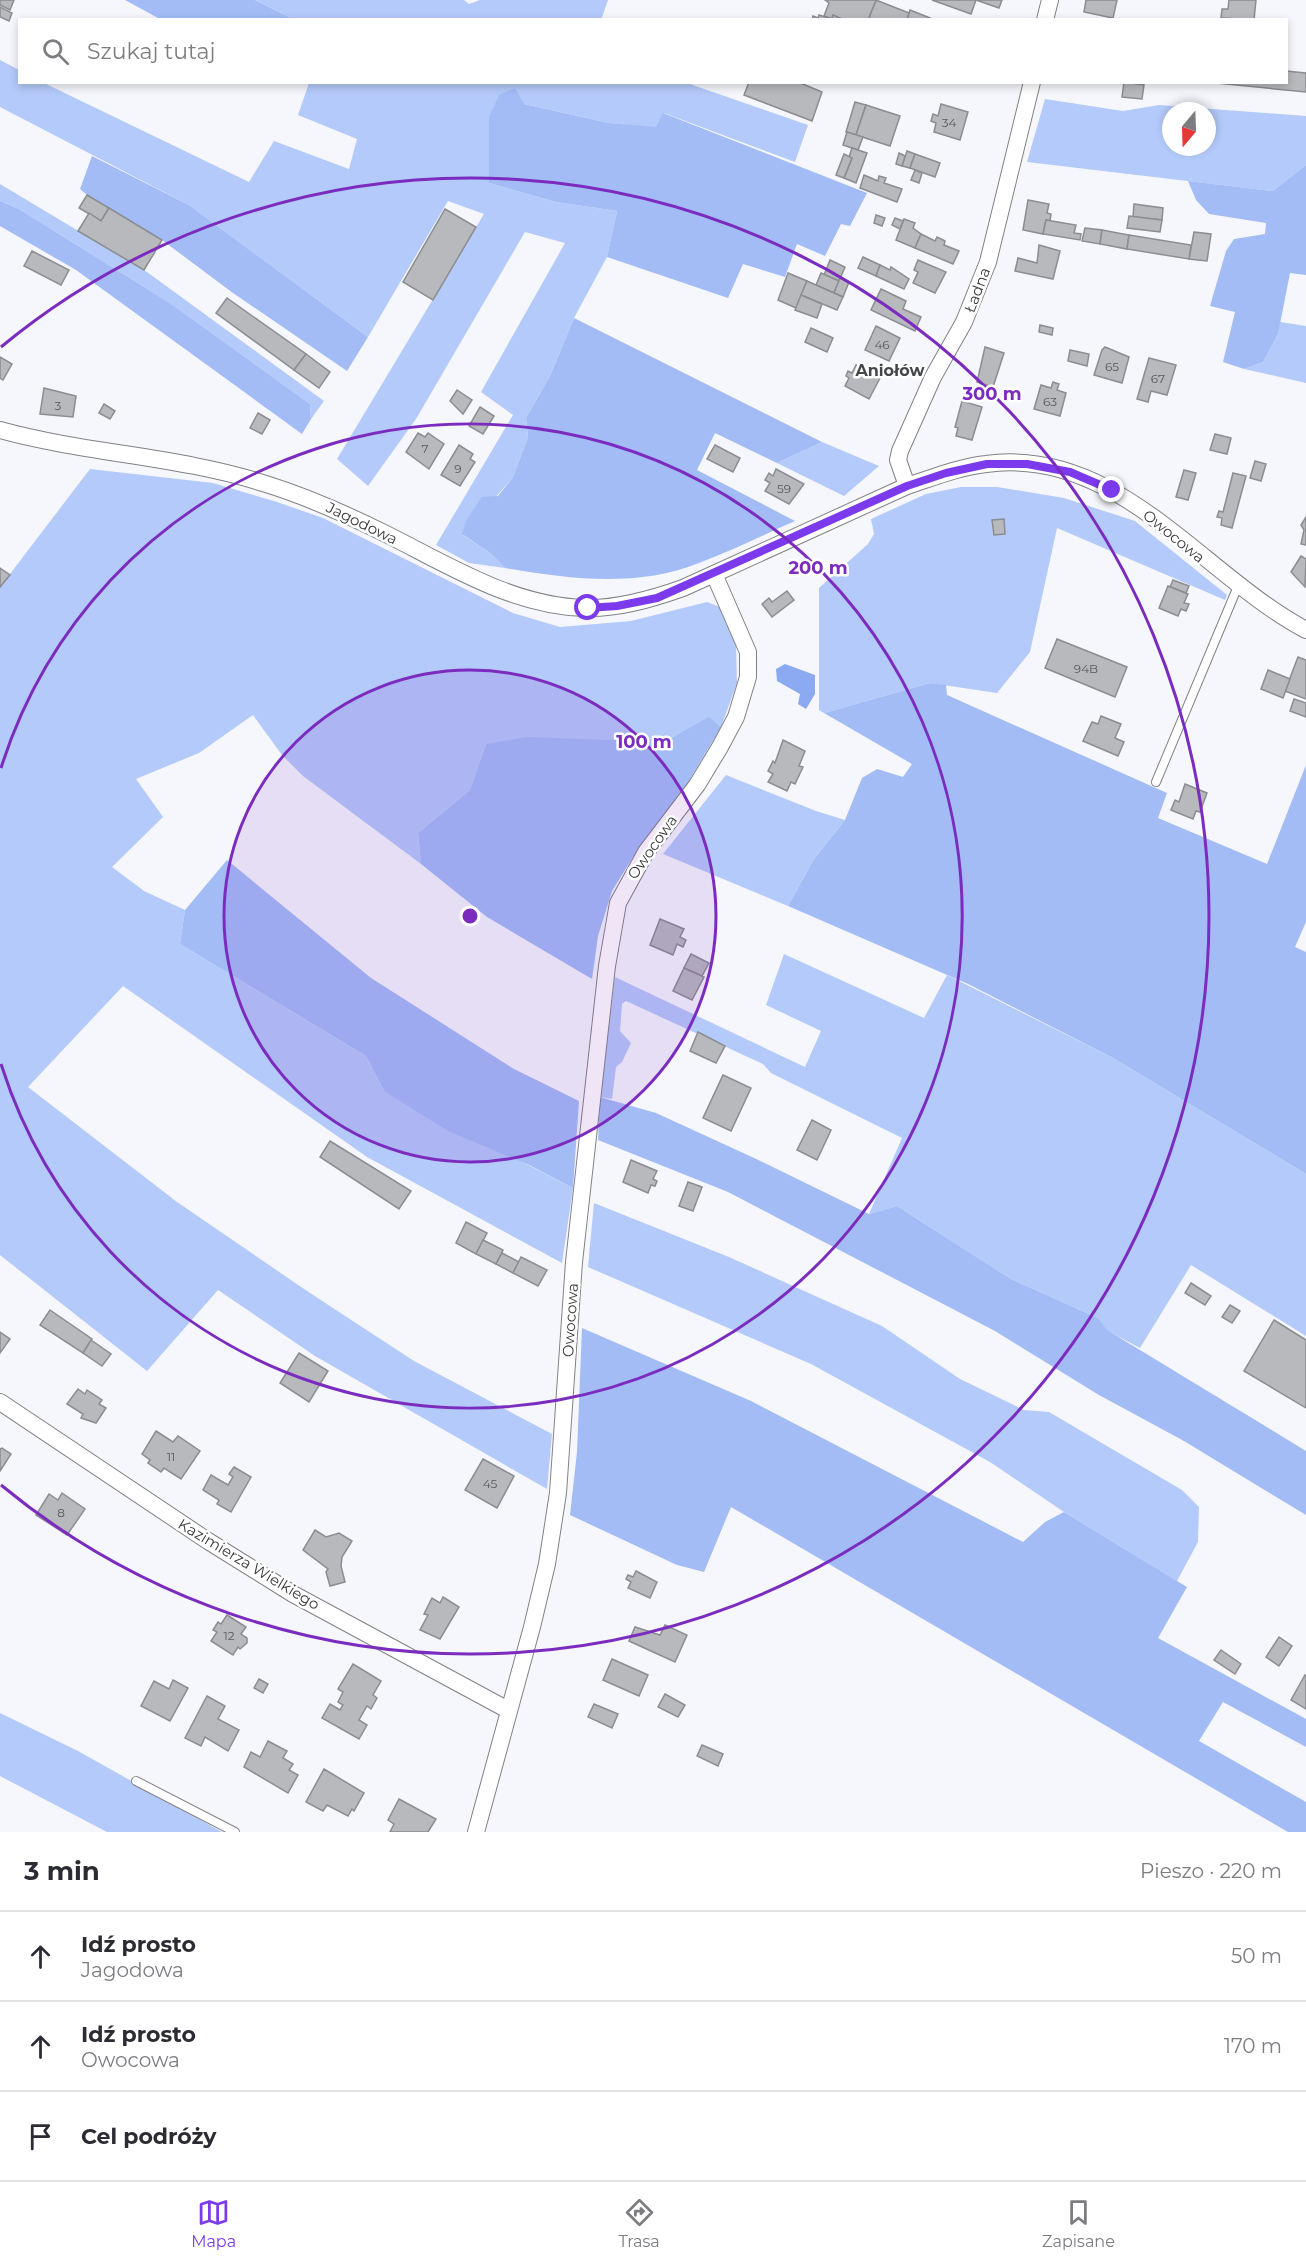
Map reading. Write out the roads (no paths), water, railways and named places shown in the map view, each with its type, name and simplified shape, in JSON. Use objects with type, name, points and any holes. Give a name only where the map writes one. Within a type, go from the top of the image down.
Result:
[{"type":"street","points":[[1046,18],[1050,0]]},
{"type":"street","name":"Ładna","points":[[907,486],[898,460],[900,451],[933,377],[964,322],[988,262],[1032,84]]},
{"type":"street","name":"Jagodowa","points":[[0,430],[40,441],[230,474],[266,484],[331,507],[504,591],[537,602],[588,608],[617,606],[657,598],[714,574]]},
{"type":"street","name":"Owocowa","points":[[476,1832],[506,1730],[508,1710],[535,1617],[558,1493],[574,1262],[607,966],[618,903],[645,852],[697,785],[720,747],[735,717],[748,677],[748,652],[714,574],[907,486],[987,464],[1027,464],[1070,472],[1112,490],[1136,505],[1238,586],[1306,630]]},
{"type":"street","name":"Kazimierza Wielkiego","points":[[0,1402],[208,1541],[293,1594],[508,1710]]},
{"type":"lane","points":[[1156,782],[1238,586]]},
{"type":"lane","points":[[136,1781],[235,1832]]},
{"type":"district","name":"Aniołów","points":[[890,370]]}]
